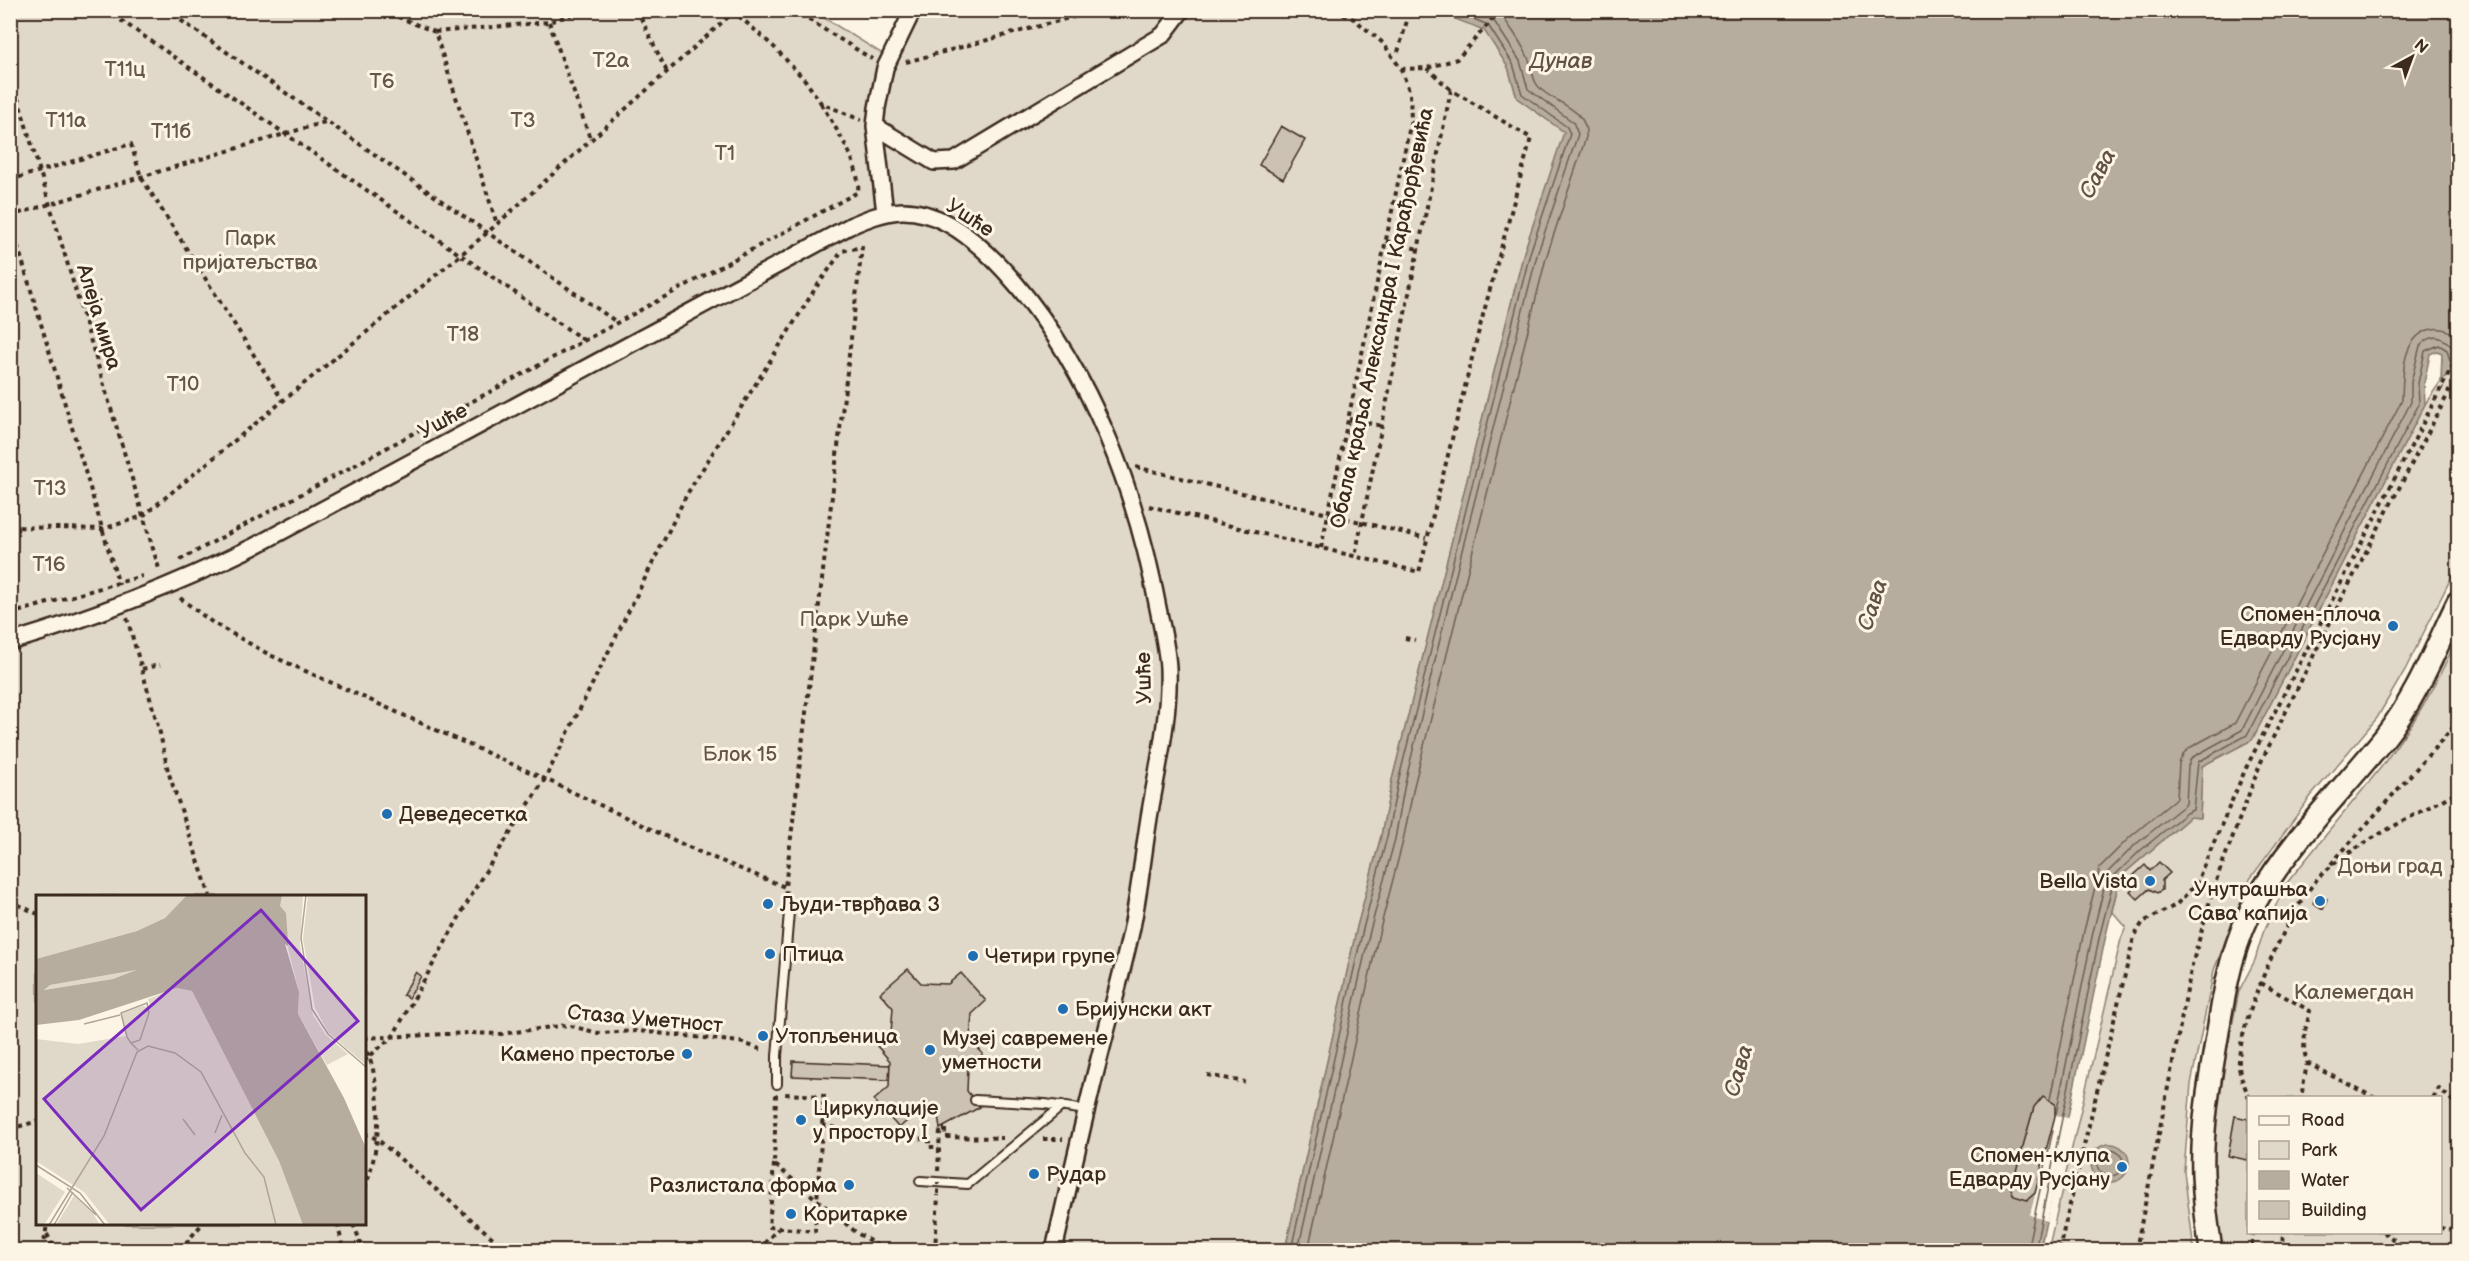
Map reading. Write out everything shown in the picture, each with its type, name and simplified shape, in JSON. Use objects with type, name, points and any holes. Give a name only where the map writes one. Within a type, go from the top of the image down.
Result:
[{"type":"main road","points":[[2211,1251],[2203,1174],[2205,1135],[2214,1054],[2226,987],[2233,953],[2244,924],[2257,899],[2299,840],[2386,736],[2421,680],[2458,602]]},
{"type":"street","points":[[885,213],[875,126],[885,68],[913,10]]},
{"type":"street","points":[[875,126],[934,162],[954,161],[1163,35],[1182,10]]},
{"type":"street","name":"Ушће","points":[[10,642],[123,604],[254,547],[850,226],[885,213],[905,211],[927,215],[965,236],[1000,265],[1050,330],[1079,380],[1106,435],[1131,502],[1151,570],[1168,668],[1167,706],[1131,931],[1086,1110],[1054,1251]]},
{"type":"lane","points":[[777,1084],[777,1056],[789,912]]},
{"type":"lane","points":[[975,1100],[1062,1106],[1086,1110]]},
{"type":"lane","points":[[920,1181],[968,1184],[1062,1106]]},
{"type":"path","points":[[106,10],[585,341]]},
{"type":"path","points":[[166,10],[618,323]]},
{"type":"path","points":[[381,10],[435,32],[549,22],[586,10]]},
{"type":"path","points":[[638,10],[667,72]]},
{"type":"path","points":[[793,10],[885,68],[1099,10]]},
{"type":"path","name":"Обала краља Александра I Карађорђевића","points":[[1321,548],[1411,122],[1410,93],[1401,69],[1383,43],[1354,19],[1332,10]]},
{"type":"path","points":[[1398,52],[1410,10]]},
{"type":"path","points":[[1401,69],[1427,68],[1456,59],[1501,10]]},
{"type":"path","points":[[10,527],[103,529],[143,516],[487,233],[734,11],[773,46],[805,80],[821,103],[854,164],[859,180],[858,192],[160,571],[10,614]]},
{"type":"path","points":[[549,22],[591,141]]},
{"type":"path","points":[[435,32],[497,224]]},
{"type":"path","points":[[1427,68],[1451,90]]},
{"type":"path","name":"Алеја мира","points":[[10,72],[166,587]]},
{"type":"path","name":"Обала краља Александра I Карађорђевића","points":[[1451,90],[1531,138],[1419,572],[1355,556],[1451,90]]},
{"type":"path","points":[[821,103],[875,126]]},
{"type":"path","points":[[209,895],[168,771],[119,583],[10,218],[326,122]]},
{"type":"path","points":[[10,180],[131,144],[141,177],[283,400]]},
{"type":"path","points":[[1386,241],[1418,249]]},
{"type":"path","points":[[366,1059],[393,1036],[480,880],[545,779],[687,494],[815,289],[842,251],[862,247],[785,887],[789,912]]},
{"type":"path","points":[[2059,1251],[2134,937],[2143,922],[2176,905],[2196,884],[2246,768],[2458,355]]},
{"type":"path","points":[[2136,1251],[2192,965],[2214,886],[2261,762],[2343,596],[2449,392],[2442,388]]},
{"type":"path","points":[[1349,419],[1382,426]]},
{"type":"path","points":[[1117,463],[1426,538]]},
{"type":"path","points":[[1131,502],[1355,556]]},
{"type":"path","points":[[166,587],[213,623],[270,655],[545,779],[697,851],[785,887]]},
{"type":"path","points":[[1406,638],[1415,640]]},
{"type":"path","points":[[142,669],[160,665]]},
{"type":"path","points":[[2248,1096],[2239,1067],[2243,1036],[2261,983],[2290,918],[2320,876],[2458,722]]},
{"type":"path","points":[[2320,876],[2346,855],[2458,791]]},
{"type":"path","points":[[10,901],[36,913]]},
{"type":"path","points":[[2261,983],[2310,1011],[2305,1032],[2304,1050],[2307,1063],[2301,1096]]},
{"type":"path","name":"Стаза Уметност","points":[[366,1038],[468,1033],[501,1034],[567,1025],[598,1033],[639,1031],[740,1042],[777,1056]]},
{"type":"path","points":[[366,1047],[377,1084],[374,1163],[366,1185]]},
{"type":"path","points":[[2307,1063],[2371,1096]]},
{"type":"path","points":[[1207,1075],[1245,1082]]},
{"type":"path","points":[[776,1094],[824,1096],[815,1231],[769,1227],[774,1164],[776,1094],[777,1084]]},
{"type":"path","points":[[2434,1096],[2439,1088],[2458,1106]]},
{"type":"path","points":[[10,1129],[36,1122]]},
{"type":"path","points":[[822,1125],[867,1135],[929,1139],[929,1147],[939,1146]]},
{"type":"path","points":[[939,1171],[940,1129],[945,1129],[945,1137]]},
{"type":"path","points":[[366,1135],[376,1139],[507,1251]]},
{"type":"path","points":[[774,1164],[857,1233],[884,1251]]},
{"type":"path","points":[[934,1251],[938,1182]]},
{"type":"path","points":[[43,1251],[47,1225]]},
{"type":"path","points":[[180,1251],[201,1225]]},
{"type":"path","points":[[338,1225],[343,1251]]},
{"type":"path","points":[[353,1225],[364,1251]]},
{"type":"path","points":[[758,1251],[778,1228]]},
{"type":"path","points":[[2442,1228],[2454,1230],[2454,1251]]},
{"type":"path","points":[[46,1233],[55,1251]]},
{"type":"path","points":[[2252,1234],[2252,1251]]},
{"type":"path","points":[[2282,1251],[2283,1234]]},
{"type":"path","points":[[2385,1234],[2409,1251]]},
{"type":"path","points":[[207,1251],[224,1249],[233,1251]]},
{"type":"green space","name":"Парк Ушће","points":[[910,10],[1200,10],[1204,13],[1206,10],[1435,10],[1484,29],[1508,67],[1517,98],[1565,132],[1524,252],[1392,780],[1285,1250],[11,1250],[10,11],[813,11],[889,58]]},
{"type":"green space","points":[[2458,364],[2458,564],[2405,670],[2377,718],[2311,796],[2250,879],[2214,970],[2191,1084],[2184,1171],[2194,1250],[2048,1250],[2121,939],[2126,927],[2112,911],[2120,877],[2190,817],[2200,818],[2202,766],[2252,740],[2425,404],[2441,381]]},
{"type":"green space","name":"Калемегдан","points":[[2458,637],[2458,1250],[2219,1250],[2213,1204],[2214,1135],[2225,1061],[2239,991],[2255,960],[2263,933],[2286,884],[2382,766],[2434,687]]},
{"type":"water","points":[[1435,11],[2458,11],[2458,364],[2441,381],[2442,353],[2437,351],[2430,354],[2424,384],[2425,404],[2252,740],[2202,766],[2200,818],[2190,817],[2120,877],[2040,1250],[1285,1250],[1392,780],[1524,252],[1564,132],[1517,98],[1508,67],[1484,30]]},
{"type":"water","points":[[2110,1144],[2123,1150],[2129,1163],[2123,1176],[2110,1182],[2097,1176],[2091,1163],[2097,1150]]},
{"type":"pier","points":[[2055,1116],[2069,1118],[2047,1221],[2030,1215]]},
{"type":"building","points":[[1281,126],[1305,140],[1283,179],[1259,165]]},
{"type":"building","name":"Bella Vista","points":[[2159,862],[2170,873],[2162,880],[2162,890],[2157,893],[2149,889],[2138,899],[2130,891],[2140,882],[2133,876],[2145,865],[2150,871]]},
{"type":"building","name":"Унутрашња Сава капија","points":[[2286,884],[2293,888],[2292,893],[2284,889]]},
{"type":"building","name":"Унутрашња Сава капија","points":[[2317,894],[2327,899],[2323,909],[2313,903]]},
{"type":"building","name":"Музеј савремене уметности","points":[[908,969],[921,983],[948,984],[961,973],[986,1001],[972,1014],[970,1039],[983,1054],[968,1067],[967,1091],[980,1107],[940,1129],[938,1115],[915,1114],[899,1128],[874,1100],[889,1087],[890,1061],[877,1046],[891,1033],[893,1008],[880,993]]},
{"type":"building","points":[[416,972],[421,976],[409,998],[403,995]]},
{"type":"building","points":[[793,1061],[890,1065],[889,1080],[792,1076]]},
{"type":"building","points":[[2043,1096],[2055,1104],[2055,1116],[2035,1193],[2027,1200],[2014,1196],[2011,1189],[2034,1107]]},
{"type":"building","points":[[2235,1116],[2247,1119],[2247,1160],[2228,1156]]},
{"type":"place","name":"Спомен-плоча Едварду Русјану","points":[[2393,626]]},
{"type":"place","name":"Деведесетка","points":[[387,814]]},
{"type":"place","name":"Bella Vista","points":[[2150,881]]},
{"type":"place","name":"Унутрашња Сава капија","points":[[2320,901]]},
{"type":"place","name":"Људи-тврђава 3","points":[[768,904]]},
{"type":"place","name":"Птица","points":[[770,954]]},
{"type":"place","name":"Четири групе","points":[[973,956]]},
{"type":"place","name":"Бријунски акт","points":[[1063,1009]]},
{"type":"place","name":"Утопљеница","points":[[763,1036]]},
{"type":"place","name":"Музеј савремене уметности","points":[[930,1050]]},
{"type":"place","name":"Камено престоље","points":[[687,1054]]},
{"type":"place","name":"Циркулације у простору I","points":[[801,1120]]},
{"type":"place","name":"Спомен-клупа Едварду Русјану","points":[[2122,1167]]},
{"type":"place","name":"Рудар","points":[[1034,1174]]},
{"type":"place","name":"Разлистала форма","points":[[849,1185]]},
{"type":"place","name":"Коритарке","points":[[791,1214]]},
{"type":"park label","name":"Т2а","points":[[611,60]]},
{"type":"park label","name":"Т11ц","points":[[125,69]]},
{"type":"park label","name":"Т6","points":[[382,81]]},
{"type":"park label","name":"Т11а","points":[[66,120]]},
{"type":"park label","name":"Т3","points":[[523,120]]},
{"type":"park label","name":"Т11б","points":[[171,131]]},
{"type":"park label","name":"Т1","points":[[725,153]]},
{"type":"park label","name":"Парк пријатељства","points":[[250,250]]},
{"type":"park label","name":"Т18","points":[[463,334]]},
{"type":"park label","name":"Т10","points":[[183,384]]},
{"type":"park label","name":"Т13","points":[[50,488]]},
{"type":"park label","name":"Т16","points":[[49,564]]},
{"type":"park label","name":"Блок 15","points":[[740,754]]},
{"type":"park label","name":"Доњи град","points":[[2390,866]]},
{"type":"water label","name":"Дунав","points":[[1561,61]]},
{"type":"water label","name":"Сава","points":[[2098,174]]},
{"type":"water label","name":"Сава","points":[[1873,605]]},
{"type":"water label","name":"Сава","points":[[1739,1071]]}]
